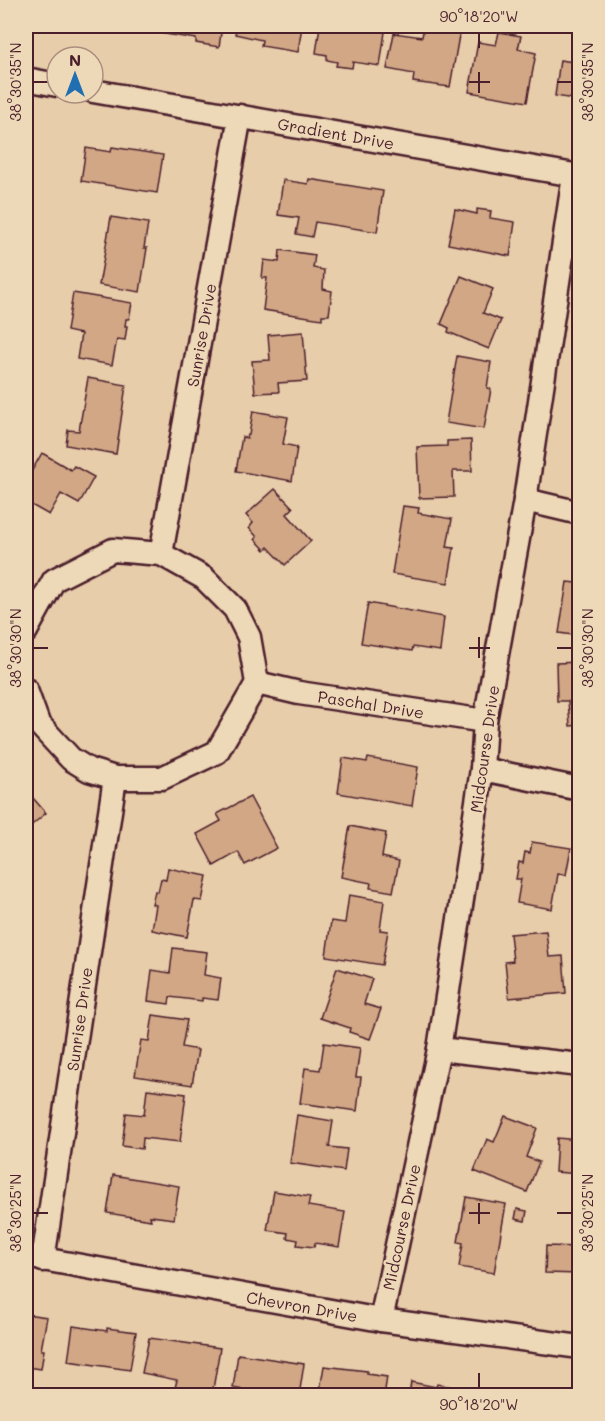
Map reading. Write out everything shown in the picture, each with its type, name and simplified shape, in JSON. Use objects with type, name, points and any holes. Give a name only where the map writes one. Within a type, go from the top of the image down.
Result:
[{"type":"street","points":[[26,79],[45,83]]},
{"type":"street","name":"Gradient Drive","points":[[105,93],[577,176]]},
{"type":"street","name":"Sunrise Drive","points":[[161,554],[240,116]]},
{"type":"street","name":"Midcourse Drive","points":[[381,1320],[439,1049],[482,769],[486,721],[525,500],[577,176]]},
{"type":"street","points":[[525,500],[579,513]]},
{"type":"street","points":[[26,631],[54,580],[113,550],[161,554],[204,578],[235,609],[249,637],[257,684],[217,752],[162,778],[115,778],[89,770],[70,759],[38,723],[26,690]]},
{"type":"street","name":"Paschal Drive","points":[[257,684],[299,693],[486,721]]},
{"type":"street","points":[[482,769],[579,789]]},
{"type":"street","name":"Sunrise Drive","points":[[34,1258],[115,778]]},
{"type":"street","points":[[439,1049],[579,1065]]},
{"type":"street","name":"Chevron Drive","points":[[34,1258],[381,1320],[579,1347]]},
{"type":"building","points":[[95,26],[122,26],[122,30],[110,28],[109,32],[94,30]]},
{"type":"building","points":[[153,26],[222,26],[219,47],[196,43],[196,39],[152,32]]},
{"type":"building","points":[[237,26],[302,26],[298,52],[261,46],[262,40],[235,34]]},
{"type":"building","points":[[320,26],[355,26],[385,32],[380,66],[353,62],[352,68],[336,66],[337,62],[327,60],[327,55],[316,53]]},
{"type":"building","points":[[424,26],[455,26],[454,29],[460,30],[450,87],[413,82],[414,74],[387,69],[394,33],[422,37]]},
{"type":"building","points":[[499,32],[521,36],[518,49],[536,53],[527,102],[469,92],[478,42],[496,45]]},
{"type":"building","points":[[560,60],[580,63],[580,100],[555,96]]},
{"type":"building","points":[[112,147],[163,155],[157,193],[81,181],[86,148],[111,152]]},
{"type":"building","points":[[309,179],[383,191],[377,232],[315,222],[312,237],[296,234],[299,218],[278,215],[283,180],[308,184]]},
{"type":"building","points":[[455,209],[477,214],[477,209],[491,211],[490,218],[515,222],[510,256],[448,244]]},
{"type":"building","points":[[111,217],[148,223],[144,248],[147,248],[140,292],[99,285]]},
{"type":"building","points":[[280,250],[315,255],[313,268],[324,270],[323,289],[332,291],[329,315],[322,315],[322,319],[263,310],[267,278],[262,278],[264,260],[279,262]]},
{"type":"building","points":[[461,276],[493,289],[483,313],[501,320],[489,349],[448,332],[449,328],[441,324]]},
{"type":"building","points":[[73,293],[132,303],[129,319],[126,319],[125,340],[117,339],[112,365],[77,359],[81,334],[67,331]]},
{"type":"building","points":[[303,332],[307,381],[278,383],[279,392],[255,393],[252,361],[270,360],[268,335]]},
{"type":"building","points":[[457,356],[491,362],[487,388],[491,389],[484,429],[446,423]]},
{"type":"building","points":[[88,378],[126,385],[116,454],[66,445],[68,430],[79,431]]},
{"type":"building","points":[[253,411],[288,417],[283,444],[297,447],[292,481],[236,471],[242,437],[247,438],[249,435]]},
{"type":"building","points":[[471,440],[472,471],[453,471],[454,497],[419,498],[417,447],[447,446],[447,441]]},
{"type":"building","points":[[42,453],[71,470],[74,466],[94,477],[79,504],[61,494],[49,515],[26,502],[26,481]]},
{"type":"building","points":[[275,489],[293,508],[287,514],[311,541],[285,565],[268,547],[265,550],[255,539],[257,537],[249,528],[253,523],[246,515]]},
{"type":"building","points":[[403,506],[419,508],[418,513],[452,519],[447,547],[454,548],[448,583],[392,574]]},
{"type":"building","points":[[579,571],[580,636],[559,633],[567,582],[577,583]]},
{"type":"building","points":[[368,603],[444,617],[440,651],[413,647],[412,651],[361,643]]},
{"type":"building","points":[[580,662],[580,725],[570,726],[568,701],[557,701],[556,663]]},
{"type":"building","points":[[343,758],[367,762],[368,758],[418,767],[412,806],[338,793]]},
{"type":"building","points":[[26,790],[46,813],[26,830]]},
{"type":"building","points":[[250,797],[277,848],[245,865],[238,852],[214,866],[197,834],[221,821],[217,814]]},
{"type":"building","points":[[350,826],[386,833],[382,857],[399,861],[393,892],[370,888],[371,883],[341,877]]},
{"type":"building","points":[[532,842],[571,848],[566,875],[558,874],[552,909],[517,903],[521,879],[516,879],[519,862],[523,863],[525,852],[530,853]]},
{"type":"building","points":[[168,868],[207,876],[202,901],[194,900],[187,937],[152,930],[156,905],[152,904],[155,891],[158,892],[161,879],[166,880]]},
{"type":"building","points":[[349,895],[384,901],[380,930],[388,931],[382,965],[326,956],[331,921],[345,923]]},
{"type":"building","points":[[546,931],[549,957],[563,956],[566,993],[509,998],[505,962],[513,961],[510,934]]},
{"type":"building","points":[[173,948],[207,952],[204,975],[221,978],[218,1000],[202,998],[202,1001],[170,997],[169,1004],[148,1001],[152,970],[170,973]]},
{"type":"building","points":[[337,968],[372,979],[364,1004],[381,1009],[370,1039],[349,1032],[350,1028],[320,1018]]},
{"type":"building","points":[[153,1015],[187,1020],[182,1047],[198,1050],[192,1085],[135,1076],[141,1040],[149,1041]]},
{"type":"building","points":[[324,1043],[360,1048],[356,1077],[361,1077],[357,1111],[300,1103],[305,1068],[320,1070]]},
{"type":"building","points":[[147,1089],[186,1094],[180,1142],[143,1138],[142,1149],[122,1146],[126,1113],[144,1115]]},
{"type":"building","points":[[297,1115],[333,1121],[329,1147],[347,1149],[344,1171],[290,1163]]},
{"type":"building","points":[[505,1116],[537,1128],[526,1157],[539,1162],[527,1192],[474,1171],[487,1139],[494,1142]]},
{"type":"building","points":[[580,1132],[580,1174],[555,1172],[557,1138],[579,1140]]},
{"type":"building","points":[[113,1175],[179,1186],[174,1219],[150,1216],[151,1220],[107,1213]]},
{"type":"building","points":[[274,1191],[310,1197],[308,1206],[345,1212],[339,1247],[315,1243],[314,1247],[297,1245],[298,1240],[287,1238],[288,1233],[267,1230]]},
{"type":"building","points":[[466,1197],[506,1204],[494,1273],[459,1267],[463,1243],[458,1242]]},
{"type":"building","points":[[517,1209],[527,1211],[525,1221],[515,1219]]},
{"type":"building","points":[[546,1246],[580,1247],[580,1274],[545,1273]]},
{"type":"building","points":[[26,1314],[47,1317],[41,1350],[44,1350],[41,1369],[26,1367]]},
{"type":"building","points":[[73,1326],[136,1332],[130,1370],[68,1361]]},
{"type":"building","points":[[149,1338],[220,1348],[212,1395],[175,1388],[177,1380],[142,1373]]},
{"type":"building","points":[[238,1354],[304,1364],[299,1396],[277,1396],[233,1388]]},
{"type":"building","points":[[324,1366],[367,1371],[367,1374],[387,1377],[384,1396],[319,1396]]},
{"type":"building","points":[[411,1382],[436,1387],[437,1384],[453,1387],[452,1390],[475,1396],[409,1396]]}]
